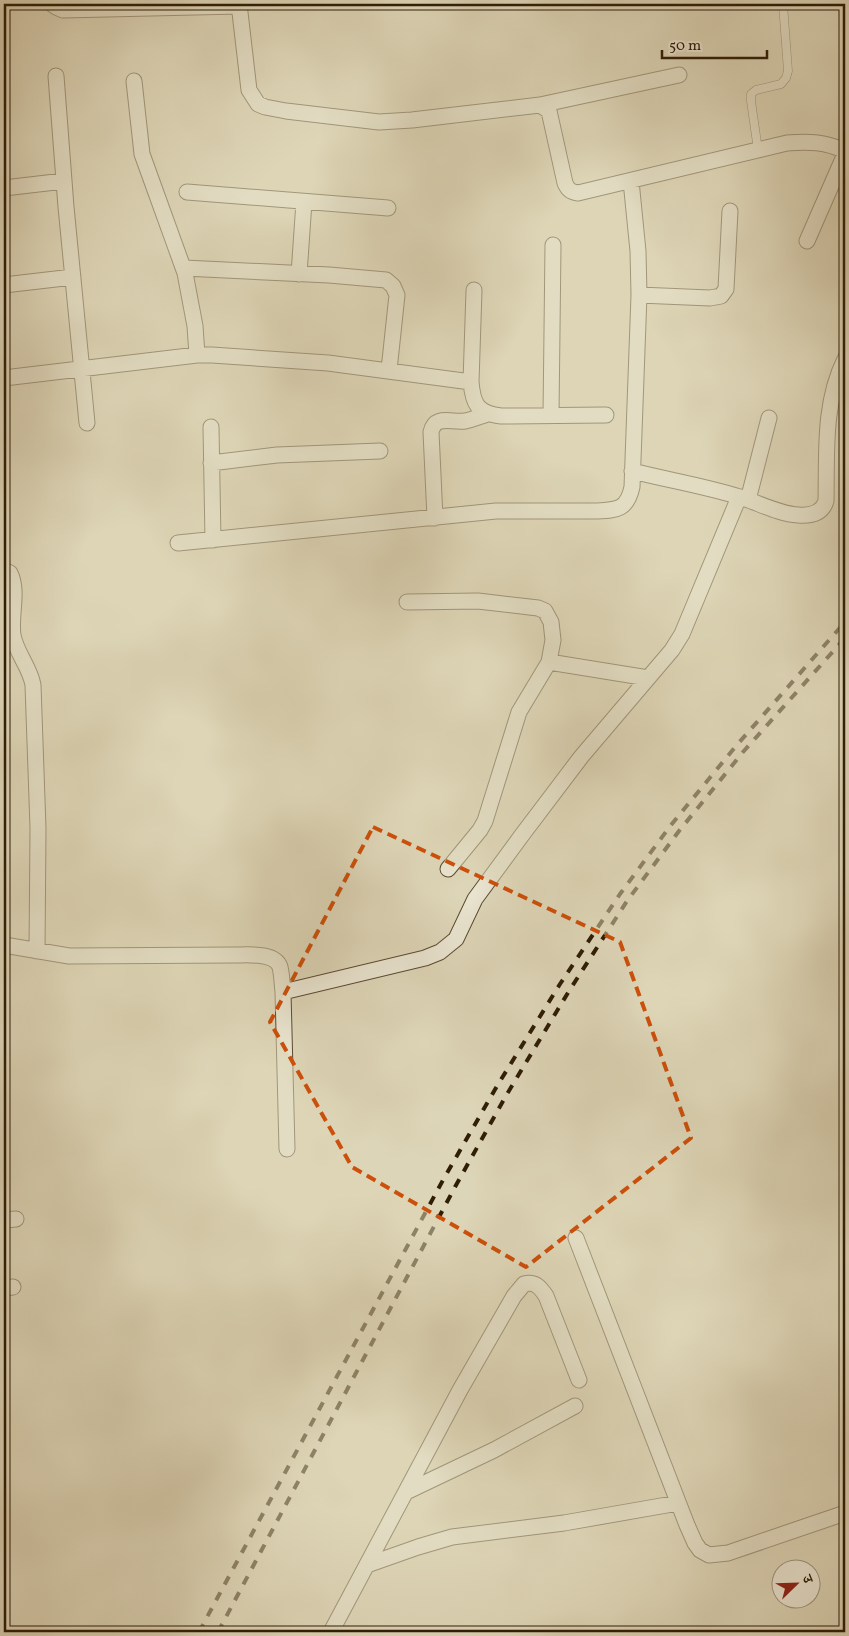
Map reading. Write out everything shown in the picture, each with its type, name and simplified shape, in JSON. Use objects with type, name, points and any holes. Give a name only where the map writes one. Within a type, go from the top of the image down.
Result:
[{"type":"street","points":[[52,4],[56,8],[63,10],[239,5],[249,90],[258,104],[265,107],[352,120],[394,122],[540,105],[679,75]]},
{"type":"street","points":[[56,76],[87,423]]},
{"type":"street","points":[[134,81],[142,154],[184,268],[195,326],[197,355]]},
{"type":"street","points":[[540,105],[549,111],[565,183],[570,191],[578,193],[758,150],[807,141],[828,144],[845,153],[807,241]]},
{"type":"street","points":[[4,188],[64,181]]},
{"type":"street","points":[[178,543],[496,511],[596,511],[617,509],[625,504],[630,495],[632,471],[639,295],[638,251],[630,181]]},
{"type":"street","points":[[187,192],[388,208]]},
{"type":"street","points":[[299,274],[304,202]]},
{"type":"street","points":[[639,295],[710,298],[721,296],[726,289],[730,211]]},
{"type":"street","points":[[551,416],[553,245]]},
{"type":"street","points":[[184,268],[382,280],[393,286],[397,295],[389,370]]},
{"type":"street","points":[[4,285],[73,277]]},
{"type":"street","points":[[474,290],[471,382],[474,402],[480,409],[488,414],[501,416],[606,415]]},
{"type":"street","points":[[4,378],[197,355],[319,362],[471,382]]},
{"type":"street","points":[[632,471],[743,498],[798,515],[814,514],[824,508],[826,501],[826,439],[829,409],[836,381],[845,359]]},
{"type":"street","points":[[435,518],[431,432],[434,425],[440,421],[462,422],[488,414]]},
{"type":"street","points":[[283,992],[424,958],[440,952],[452,944],[475,899],[522,835],[581,757],[672,650],[682,634],[743,498],[769,418]]},
{"type":"street","points":[[211,427],[213,540]]},
{"type":"street","points":[[211,463],[277,454],[380,451]]},
{"type":"street","points":[[4,570],[10,574],[13,585],[12,626],[9,639],[16,646],[30,673],[33,685],[38,819],[37,951]]},
{"type":"street","points":[[407,602],[478,601],[521,605],[545,611],[549,616],[553,630],[549,662],[519,712],[485,821],[480,830],[448,869]]},
{"type":"street","points":[[549,662],[648,678]]},
{"type":"street","points":[[4,945],[69,956],[187,954],[268,957],[274,960],[280,967],[283,992],[286,1149]]},
{"type":"street","points":[[576,1238],[678,1503],[695,1543],[700,1550],[709,1555],[728,1553],[845,1514]]},
{"type":"street","points":[[331,1632],[460,1390],[520,1286],[533,1283],[546,1296],[578,1380]]},
{"type":"street","points":[[406,1492],[494,1450],[575,1406]]},
{"type":"street","points":[[367,1565],[445,1539],[573,1522],[678,1503]]},
{"type":"lane","points":[[758,150],[751,94],[756,90],[781,84],[788,74],[783,4]]},
{"type":"highlighted area","points":[[373,827],[620,942],[691,1138],[526,1267],[352,1167],[270,1022]]},
{"type":"railway","points":[[199,1632],[443,1180],[497,1086],[560,984],[620,894],[671,825],[736,746],[845,622]]},
{"type":"railway","points":[[218,1632],[455,1187],[507,1094],[569,991],[627,901],[679,831],[743,752],[845,638]]}]
